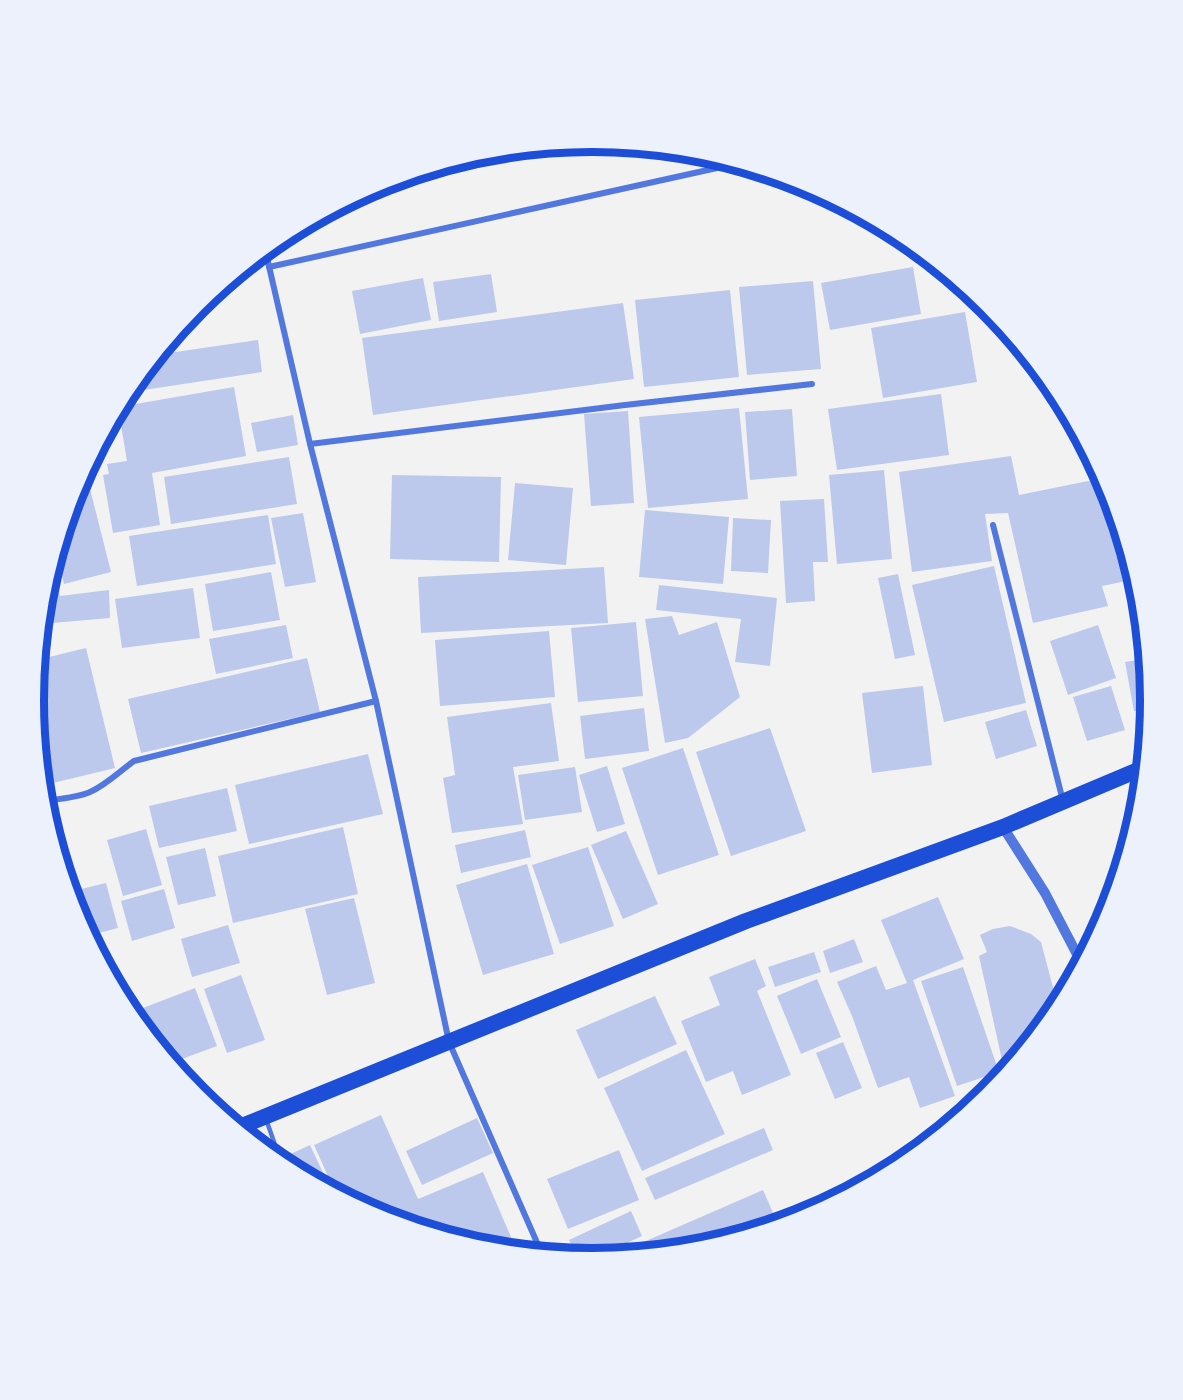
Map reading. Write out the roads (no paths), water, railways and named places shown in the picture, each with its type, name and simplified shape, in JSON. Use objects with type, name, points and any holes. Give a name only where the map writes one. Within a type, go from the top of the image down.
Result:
[{"type":"highway","points":[[245,1125],[746,921],[1003,827],[1135,771]]},
{"type":"street","points":[[269,267],[718,168]]},
{"type":"street","points":[[267,258],[310,444],[376,701],[449,1042],[538,1245]]},
{"type":"street","points":[[310,444],[812,384]]},
{"type":"street","points":[[993,525],[1063,801]]},
{"type":"street","points":[[53,799],[90,792],[134,761],[376,701]]},
{"type":"street","points":[[1003,827],[1045,894],[1077,953]]},
{"type":"lane","points":[[265,1117],[276,1148]]}]
